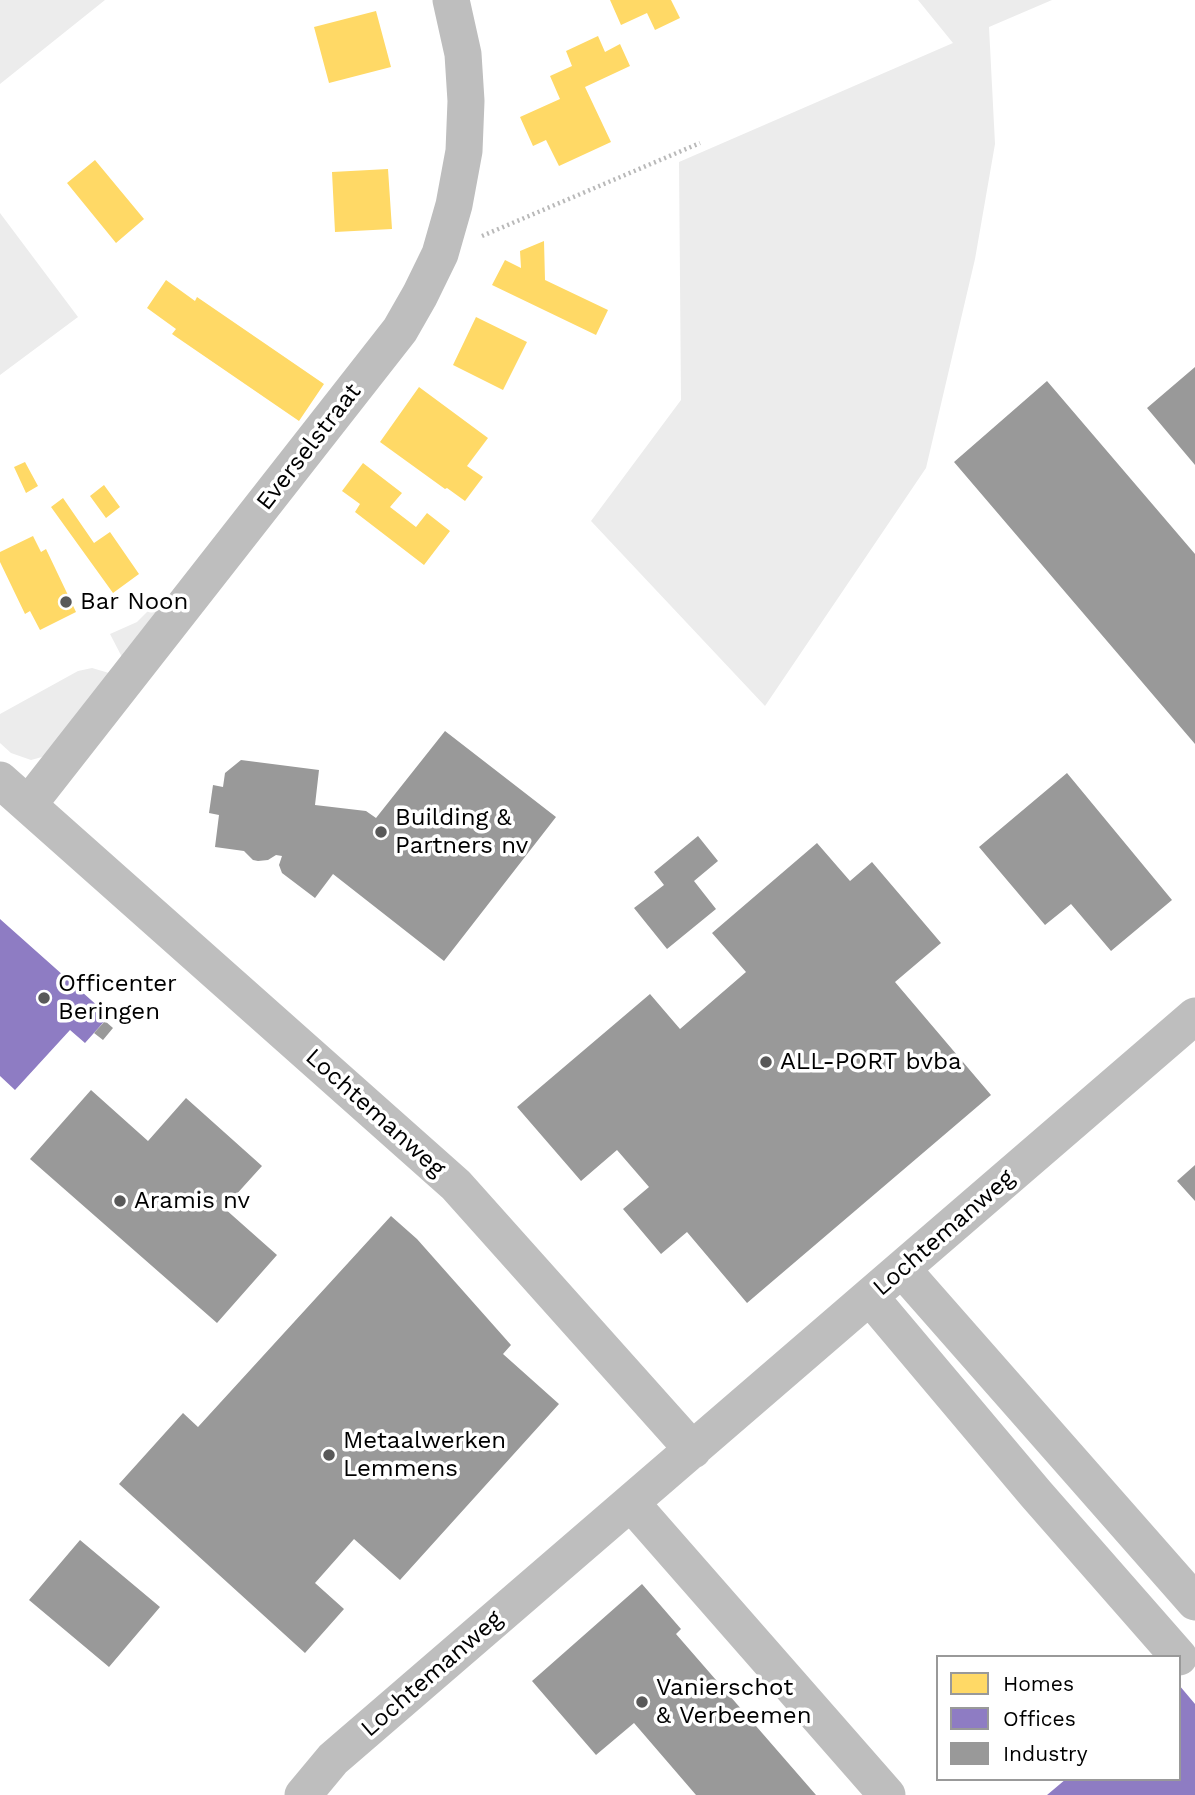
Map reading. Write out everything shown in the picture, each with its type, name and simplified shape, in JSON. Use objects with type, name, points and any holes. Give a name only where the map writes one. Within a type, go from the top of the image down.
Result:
[{"type":"street","name":"Everselstraat","points":[[28,805],[400,330],[440,254],[454,205],[464,151],[466,101],[463,54],[450,0]]},
{"type":"street","points":[[0,780],[28,805]]},
{"type":"street","name":"Lochtemanweg","points":[[28,805],[456,1185],[693,1450]]},
{"type":"street","name":"Lochtemanweg","points":[[303,1795],[333,1759],[1195,1016]]},
{"type":"street","points":[[902,1269],[1195,1602]]},
{"type":"street","points":[[870,1297],[1036,1494],[1177,1655]]},
{"type":"street","points":[[631,1503],[887,1795]]},
{"type":"street","points":[[1181,1659],[1195,1675]]},
{"type":"path","points":[[440,254],[700,143]]},
{"type":"shaded area","points":[[0,0],[105,0],[0,84]]},
{"type":"shaded area","points":[[918,0],[1052,0],[989,27],[995,144],[975,259],[926,468],[765,706],[591,521],[681,400],[679,162],[953,43]]},
{"type":"shaded area","points":[[0,213],[78,317],[0,375]]},
{"type":"shaded area","points":[[158,601],[166,608],[124,661],[110,634],[137,622]]},
{"type":"shaded area","points":[[92,668],[109,673],[42,757],[31,760],[11,753],[0,743],[0,714],[78,671]]},
{"type":"building: Homes","points":[[610,0],[671,0],[680,18],[655,30],[647,13],[621,25]]},
{"type":"building: Homes","points":[[376,11],[391,67],[329,83],[314,27]]},
{"type":"building: Homes","points":[[598,36],[605,52],[620,44],[630,66],[585,87],[611,142],[559,166],[546,140],[533,146],[520,117],[560,99],[550,76],[572,66],[566,51]]},
{"type":"building: Homes","points":[[95,160],[144,219],[116,243],[67,183]]},
{"type":"building: Homes","points":[[388,169],[392,229],[335,232],[332,172]]},
{"type":"building: Homes","points":[[544,241],[545,280],[608,310],[596,335],[492,285],[505,260],[521,268],[520,251]]},
{"type":"building: Homes","points":[[166,280],[195,301],[197,297],[324,384],[299,421],[172,334],[176,329],[147,308]]},
{"type":"building: Homes","points":[[476,317],[527,342],[503,390],[453,365]]},
{"type":"building: Homes","points":[[419,387],[488,438],[467,466],[483,477],[465,501],[380,442]]},
{"type":"building: Homes","points":[[25,462],[38,486],[26,493],[14,467]]},
{"type":"building: Homes","points":[[363,463],[402,493],[390,507],[416,527],[427,513],[450,531],[424,565],[355,512],[360,504],[342,491]]},
{"type":"building: Homes","points":[[104,485],[120,507],[106,518],[90,496]]},
{"type":"building: Homes","points":[[63,498],[94,543],[110,532],[139,574],[113,593],[51,507]]},
{"type":"building: Homes","points":[[33,536],[41,552],[46,549],[76,612],[40,630],[30,611],[25,614],[0,562],[0,552]]},
{"type":"building: Offices","name":"Officenter Beringen","points":[[0,919],[109,1016],[85,1043],[70,1030],[15,1090],[0,1076]]},
{"type":"building: Offices","points":[[1181,1687],[1195,1704],[1195,1795],[1047,1795],[1064,1781],[1181,1781]]},
{"type":"building: Industry","points":[[1195,367],[1195,465],[1147,408]]},
{"type":"building: Industry","points":[[1047,381],[1195,554],[1195,744],[954,462]]},
{"type":"building: Industry","name":"Building & Partners nv","points":[[445,731],[556,817],[444,961],[333,874],[315,898],[282,873],[279,865],[282,856],[276,855],[268,860],[258,861],[244,851],[215,847],[219,815],[209,813],[213,785],[223,787],[225,773],[241,760],[319,770],[315,805],[366,811],[376,818]]},
{"type":"building: Industry","points":[[1067,773],[1172,900],[1111,951],[1071,904],[1045,925],[979,847]]},
{"type":"building: Industry","points":[[698,836],[718,861],[694,881],[716,909],[667,949],[634,908],[664,885],[654,872]]},
{"type":"building: Industry","name":"ALL-PORT bvba","points":[[817,843],[850,881],[872,862],[941,943],[895,982],[991,1095],[747,1303],[687,1232],[661,1254],[623,1209],[649,1187],[617,1150],[581,1181],[517,1107],[650,994],[680,1029],[746,972],[712,933]]},
{"type":"building: Industry","points":[[105,1021],[113,1028],[103,1040],[94,1033]]},
{"type":"building: Industry","points":[[91,1090],[148,1141],[186,1098],[262,1166],[224,1208],[277,1255],[217,1323],[30,1159]]},
{"type":"building: Industry","points":[[1195,1165],[1195,1201],[1177,1181]]},
{"type":"building: Industry","name":"Metaalwerken Lemmens","points":[[391,1216],[417,1239],[511,1345],[503,1354],[559,1404],[400,1580],[354,1539],[315,1583],[344,1609],[305,1653],[119,1484],[183,1413],[198,1427]]},
{"type":"building: Industry","points":[[80,1540],[160,1607],[109,1667],[29,1600]]},
{"type":"building: Industry","name":"Vanierschot & Verbeemen","points":[[642,1584],[681,1629],[676,1634],[816,1795],[696,1795],[634,1723],[596,1755],[532,1681]]},
{"type":"place","name":"Bar Noon","points":[[66,602]]},
{"type":"place","name":"Building & Partners nv","points":[[381,832]]},
{"type":"place","name":"Officenter Beringen","points":[[44,998]]},
{"type":"place","name":"ALL-PORT bvba","points":[[766,1062]]},
{"type":"place","name":"Aramis nv","points":[[120,1201]]},
{"type":"place","name":"Metaalwerken Lemmens","points":[[329,1455]]},
{"type":"place","name":"Vanierschot & Verbeemen","points":[[642,1702]]}]
